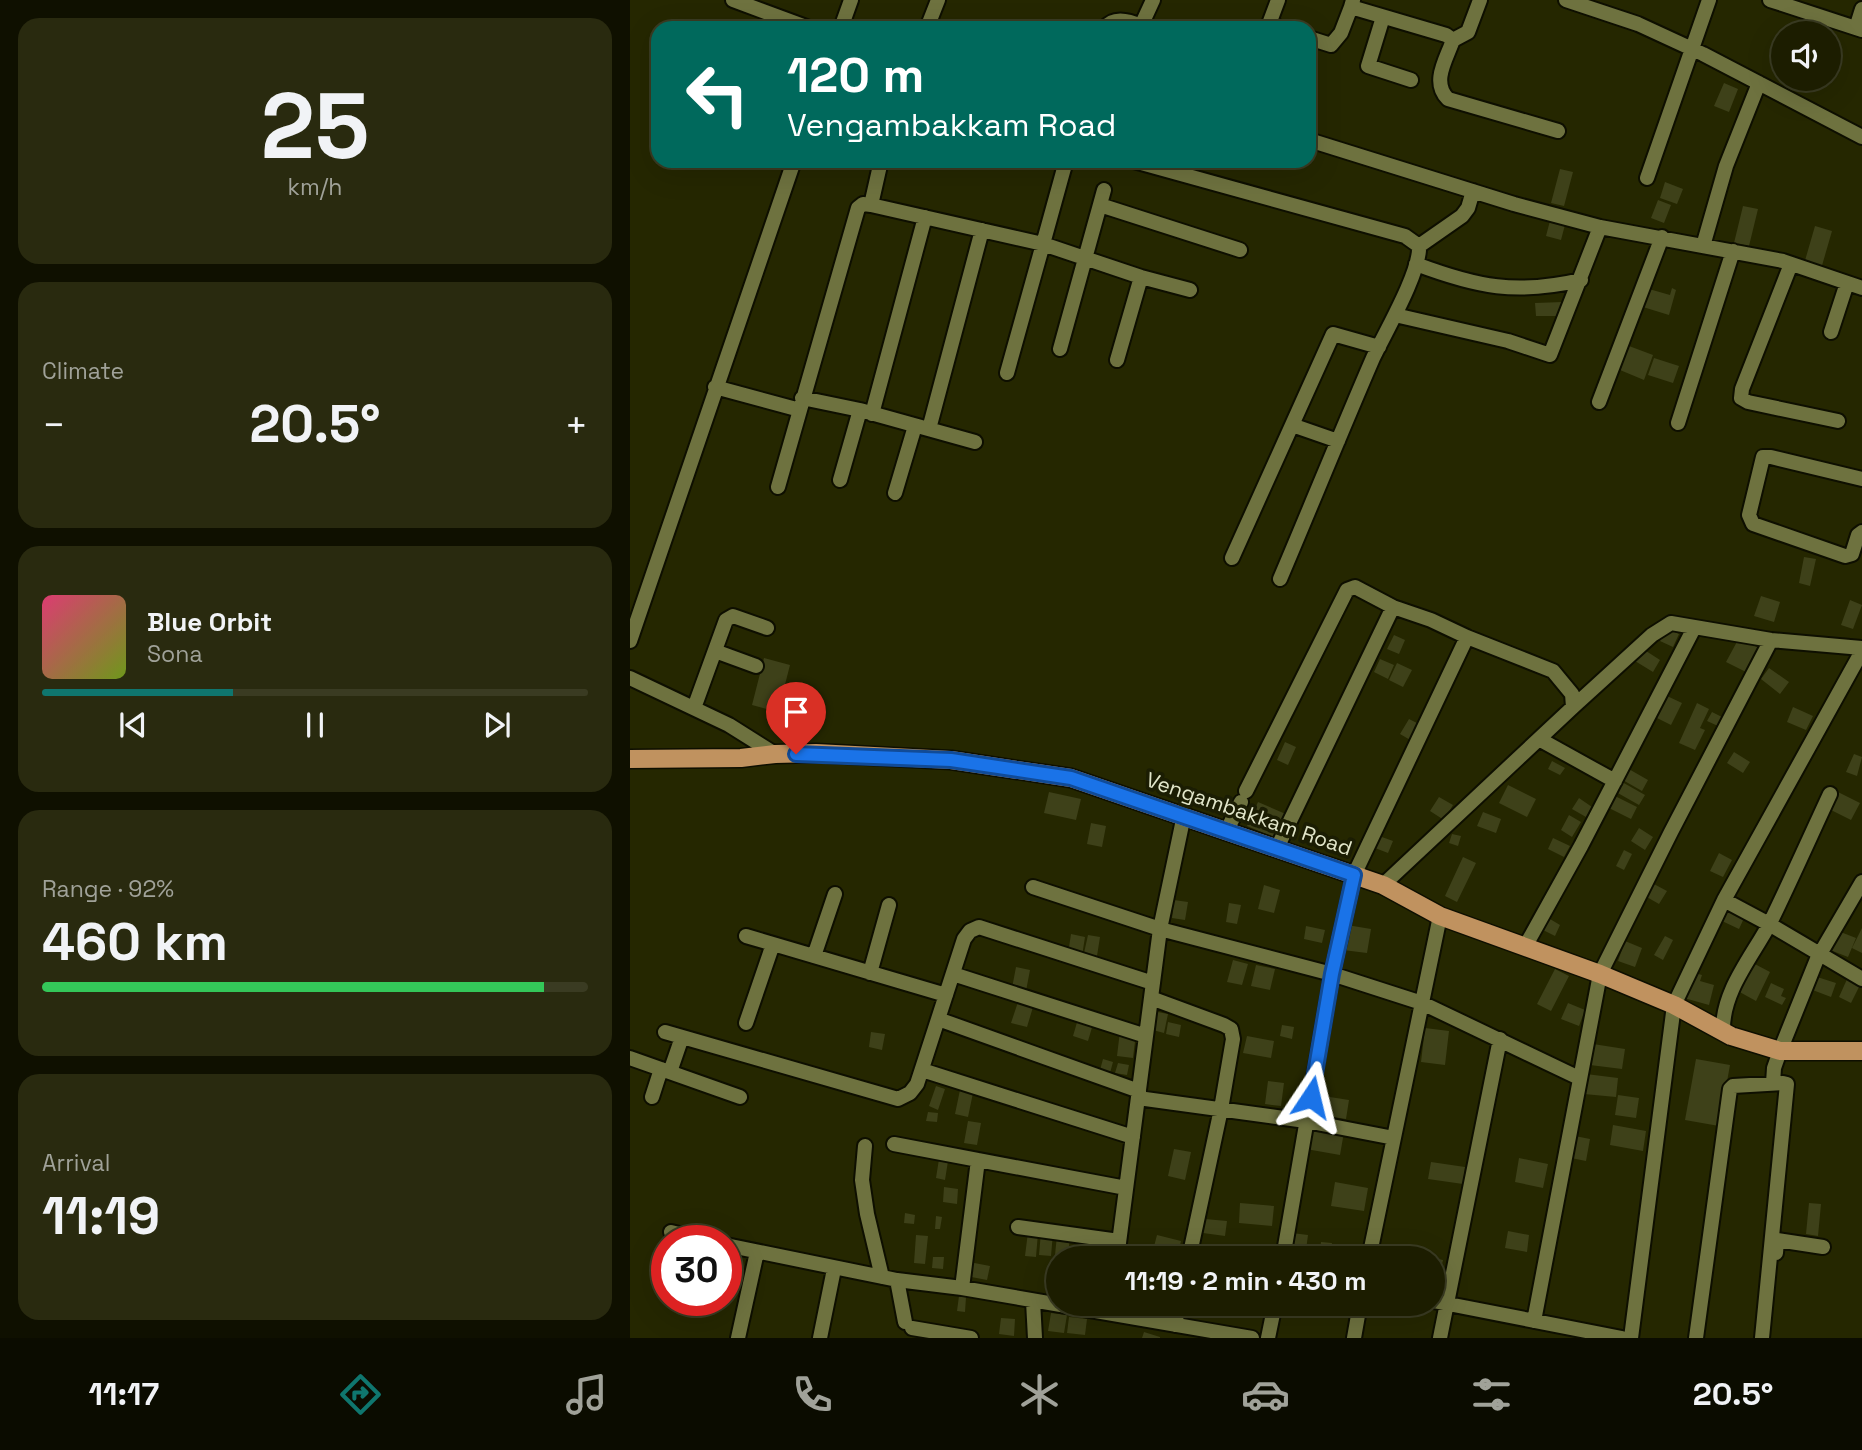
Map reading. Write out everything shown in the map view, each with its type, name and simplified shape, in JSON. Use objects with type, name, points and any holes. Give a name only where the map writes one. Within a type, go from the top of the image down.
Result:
[{"type":"main road","name":"Vengambakkam Road","points":[[630,759],[741,758],[816,753],[951,760],[1071,778],[1383,885],[1440,916],[1600,974],[1674,1005],[1723,1031],[1780,1051],[1862,1051]]},
{"type":"street","points":[[733,0],[790,21]]},
{"type":"street","points":[[843,21],[850,0]]},
{"type":"street","points":[[930,21],[938,0]]},
{"type":"street","points":[[1143,21],[1153,0]]},
{"type":"street","points":[[1270,21],[1278,0]]},
{"type":"street","points":[[1480,0],[1468,32],[1453,40],[1439,80],[1441,91],[1448,99],[1558,131]]},
{"type":"street","points":[[1566,0],[1638,24],[1693,49],[1862,137]]},
{"type":"street","points":[[1647,178],[1709,0]]},
{"type":"street","points":[[1770,0],[1859,29],[1862,9]]},
{"type":"street","points":[[1316,41],[1331,46],[1341,33],[1352,3],[1383,17],[1453,40]]},
{"type":"street","points":[[1383,17],[1368,66],[1411,80]]},
{"type":"street","points":[[1703,246],[1726,166],[1759,83]]},
{"type":"street","points":[[1316,142],[1600,227],[1791,264],[1862,288]]},
{"type":"street","points":[[630,641],[792,168]]},
{"type":"street","points":[[871,205],[879,168]]},
{"type":"street","points":[[1007,373],[1064,168]]},
{"type":"street","points":[[1159,168],[1405,236],[1419,246],[1420,253],[1395,315],[1280,579]]},
{"type":"street","points":[[1060,349],[1104,190]]},
{"type":"street","points":[[1419,246],[1462,216],[1468,208],[1473,191]]},
{"type":"street","points":[[778,487],[854,216],[863,204],[1042,244],[1141,277],[1190,290]]},
{"type":"street","points":[[1100,205],[1240,250]]},
{"type":"street","points":[[840,480],[866,412],[926,217]]},
{"type":"street","points":[[1395,315],[1508,341],[1550,355],[1600,227]]},
{"type":"street","points":[[895,493],[922,428],[982,230]]},
{"type":"street","points":[[1599,402],[1662,237]]},
{"type":"street","points":[[1678,422],[1733,251]]},
{"type":"street","points":[[1416,264],[1459,280],[1510,288],[1548,288],[1581,280]]},
{"type":"street","points":[[1791,264],[1742,388],[1741,398],[1748,402],[1838,421]]},
{"type":"street","points":[[1117,360],[1141,277]]},
{"type":"street","points":[[1831,332],[1847,283]]},
{"type":"street","points":[[1232,558],[1333,334],[1379,347]]},
{"type":"street","points":[[715,387],[801,404],[866,412],[975,442]]},
{"type":"street","points":[[1292,425],[1338,441]]},
{"type":"street","points":[[1862,479],[1763,457],[1749,515],[1753,524],[1845,556],[1852,554],[1857,536],[1862,532]]},
{"type":"street","points":[[1227,830],[1346,590],[1355,587],[1393,607],[1553,671],[1572,694],[1573,707]]},
{"type":"street","points":[[1277,848],[1393,607]]},
{"type":"street","points":[[694,708],[726,620],[733,616],[767,628]]},
{"type":"street","points":[[1383,885],[1573,707],[1660,629],[1671,623],[1771,640],[1862,650],[1724,901],[1674,1005],[1631,1338]]},
{"type":"street","points":[[1526,945],[1694,628]]},
{"type":"street","points":[[1285,1246],[1332,974],[1354,875],[1467,638]]},
{"type":"street","points":[[1535,1321],[1600,974],[1771,640]]},
{"type":"street","points":[[715,651],[757,666]]},
{"type":"street","points":[[630,678],[729,724],[775,754]]},
{"type":"street","points":[[1539,739],[1615,781]]},
{"type":"street","points":[[1723,1031],[1725,1006],[1731,992],[1769,924],[1830,794]]},
{"type":"street","points":[[1118,1246],[1160,929],[1184,815]]},
{"type":"street","points":[[1773,1083],[1774,1068],[1780,1051],[1821,955],[1862,882]]},
{"type":"street","points":[[1033,887],[1160,929],[1332,974],[1422,1003],[1580,1078]]},
{"type":"street","points":[[814,956],[835,894]]},
{"type":"street","points":[[1724,901],[1769,924],[1862,979]]},
{"type":"street","points":[[870,973],[889,905]]},
{"type":"street","points":[[1372,1246],[1440,916]]},
{"type":"street","points":[[665,1032],[898,1099],[910,1093],[917,1084],[964,939],[970,931],[979,927],[1153,982]]},
{"type":"street","points":[[746,936],[946,995]]},
{"type":"street","points":[[746,1023],[773,944]]},
{"type":"street","points":[[953,974],[1146,1036]]},
{"type":"street","points":[[1151,998],[1231,1029],[1233,1039],[1192,1246]]},
{"type":"street","points":[[938,1019],[1138,1095],[1306,1121],[1394,1138]]},
{"type":"street","points":[[652,1097],[682,1037]]},
{"type":"street","points":[[1445,1280],[1500,1039]]},
{"type":"street","points":[[630,1058],[740,1097]]},
{"type":"street","points":[[922,1070],[1133,1137]]},
{"type":"street","points":[[1696,1338],[1730,1089],[1733,1086],[1773,1083],[1787,1084],[1764,1338]]},
{"type":"street","points":[[894,1144],[1126,1188]]},
{"type":"street","points":[[865,1146],[862,1180],[867,1214],[908,1325],[971,1338]]},
{"type":"street","points":[[962,1288],[978,1160]]},
{"type":"street","points":[[1018,1227],[1119,1241]]},
{"type":"street","points":[[1764,1338],[1777,1240],[1823,1247]]},
{"type":"street","points":[[742,1249],[834,1269],[1046,1302]]},
{"type":"street","points":[[738,1338],[757,1252]]},
{"type":"street","points":[[820,1338],[834,1269]]},
{"type":"street","points":[[1033,1301],[1035,1338]]},
{"type":"street","points":[[1445,1303],[1535,1321],[1555,1332],[1622,1338]]},
{"type":"street","points":[[1134,1316],[1181,1330],[1252,1338]]},
{"type":"street","points":[[1268,1338],[1273,1316]]},
{"type":"street","points":[[1354,1338],[1358,1316]]},
{"type":"street","points":[[1440,1316],[1440,1338]]},
{"type":"building","points":[[1724,83],[1738,89],[1729,112],[1714,106]]},
{"type":"building","points":[[1560,169],[1573,172],[1564,206],[1551,203]]},
{"type":"building","points":[[1665,182],[1683,189],[1677,204],[1660,198]]},
{"type":"building","points":[[1658,200],[1671,205],[1664,223],[1651,218]]},
{"type":"building","points":[[1743,206],[1758,209],[1749,246],[1734,243]]},
{"type":"building","points":[[1551,217],[1566,221],[1561,240],[1546,236]]},
{"type":"building","points":[[1815,226],[1832,231],[1821,269],[1804,264]]},
{"type":"building","points":[[1672,288],[1676,290],[1669,315],[1643,307],[1649,289],[1670,295]]},
{"type":"building","points":[[1563,302],[1563,316],[1536,316],[1535,303]]},
{"type":"building","points":[[1629,346],[1653,355],[1644,380],[1620,370]]},
{"type":"building","points":[[1654,358],[1679,366],[1673,383],[1648,375]]},
{"type":"building","points":[[1804,557],[1816,559],[1810,586],[1799,583]]},
{"type":"building","points":[[1761,596],[1780,602],[1774,622],[1754,616]]},
{"type":"building","points":[[1850,600],[1862,605],[1853,629],[1841,625]]},
{"type":"building","points":[[1667,628],[1679,634],[1673,647],[1660,641]]},
{"type":"building","points":[[1394,635],[1405,640],[1399,654],[1387,649]]},
{"type":"building","points":[[1739,638],[1759,648],[1746,672],[1726,662]]},
{"type":"building","points":[[1643,649],[1660,660],[1653,672],[1635,661]]},
{"type":"building","points":[[764,658],[790,665],[778,712],[752,705]]},
{"type":"building","points":[[1380,659],[1394,665],[1388,679],[1374,672]]},
{"type":"building","points":[[1397,663],[1412,670],[1403,687],[1389,680]]},
{"type":"building","points":[[1769,668],[1789,682],[1780,694],[1761,679]]},
{"type":"building","points":[[1667,696],[1682,703],[1671,725],[1657,718]]},
{"type":"building","points":[[1697,703],[1709,709],[1700,728],[1705,730],[1695,750],[1679,743]]},
{"type":"building","points":[[1793,707],[1813,716],[1806,730],[1787,722]]},
{"type":"building","points":[[1712,712],[1722,717],[1718,726],[1707,721]]},
{"type":"building","points":[[1409,719],[1421,725],[1412,741],[1400,734]]},
{"type":"building","points":[[1285,742],[1296,747],[1288,765],[1277,760]]},
{"type":"building","points":[[1734,752],[1750,762],[1743,773],[1727,763]]},
{"type":"building","points":[[1854,754],[1862,757],[1857,776],[1846,772]]},
{"type":"building","points":[[1552,761],[1565,768],[1560,775],[1548,769]]},
{"type":"building","points":[[1627,768],[1648,780],[1642,791],[1621,779]]},
{"type":"building","points":[[1622,782],[1645,795],[1639,805],[1616,792]]},
{"type":"building","points":[[1508,785],[1536,799],[1527,817],[1499,803]]},
{"type":"building","points":[[1836,791],[1860,803],[1851,820],[1827,808]]},
{"type":"building","points":[[1049,792],[1081,799],[1076,820],[1044,813]]},
{"type":"building","points":[[1615,796],[1637,807],[1631,819],[1609,808]]},
{"type":"building","points":[[1439,797],[1453,805],[1444,820],[1430,811]]},
{"type":"building","points":[[1579,798],[1592,807],[1586,817],[1572,809]]},
{"type":"building","points":[[1258,802],[1288,815],[1278,839],[1247,826]]},
{"type":"building","points":[[1483,812],[1501,819],[1496,833],[1477,826]]},
{"type":"building","points":[[1569,815],[1581,822],[1572,837],[1561,830]]},
{"type":"building","points":[[1091,823],[1106,826],[1102,847],[1087,844]]},
{"type":"building","points":[[1639,828],[1653,837],[1645,850],[1631,841]]},
{"type":"building","points":[[1452,834],[1461,836],[1458,846],[1449,843]]},
{"type":"building","points":[[1379,836],[1393,841],[1388,853],[1375,848]]},
{"type":"building","points":[[1553,838],[1570,846],[1564,857],[1548,849]]},
{"type":"building","points":[[1624,850],[1632,854],[1624,870],[1616,866]]},
{"type":"building","points":[[1719,853],[1732,860],[1723,877],[1710,871]]},
{"type":"building","points":[[1463,857],[1476,863],[1457,902],[1445,896]]},
{"type":"building","points":[[1652,883],[1667,891],[1659,904],[1645,896]]},
{"type":"building","points":[[1264,885],[1280,890],[1274,913],[1258,909]]},
{"type":"building","points":[[1174,900],[1188,902],[1185,920],[1172,918]]},
{"type":"building","points":[[1229,903],[1241,905],[1237,924],[1226,922]]},
{"type":"building","points":[[1728,908],[1745,916],[1739,929],[1722,921]]},
{"type":"building","points":[[1545,916],[1560,925],[1555,936],[1539,928]]},
{"type":"building","points":[[1347,925],[1371,929],[1367,953],[1343,950]]},
{"type":"building","points":[[1306,926],[1325,930],[1322,943],[1304,939]]},
{"type":"building","points":[[1862,928],[1862,953],[1852,948]]},
{"type":"building","points":[[1838,931],[1856,938],[1848,957],[1830,950]]},
{"type":"building","points":[[1071,934],[1085,937],[1082,956],[1068,954]]},
{"type":"building","points":[[1088,935],[1100,937],[1097,956],[1084,953]]},
{"type":"building","points":[[1665,936],[1673,940],[1663,960],[1654,955]]},
{"type":"building","points":[[1625,941],[1642,948],[1635,967],[1618,961]]},
{"type":"building","points":[[1233,960],[1248,964],[1242,985],[1227,982]]},
{"type":"building","points":[[1751,962],[1770,972],[1756,1001],[1736,990]]},
{"type":"building","points":[[1256,965],[1275,969],[1270,990],[1251,986]]},
{"type":"building","points":[[1016,967],[1030,970],[1026,991],[1012,988]]},
{"type":"building","points":[[1555,969],[1569,976],[1551,1011],[1537,1004]]},
{"type":"building","points":[[1691,972],[1702,975],[1700,981],[1714,985],[1709,1005],[1684,998]]},
{"type":"building","points":[[1814,976],[1836,983],[1831,997],[1810,989]]},
{"type":"building","points":[[1848,977],[1861,983],[1851,1003],[1839,997]]},
{"type":"building","points":[[1771,983],[1784,989],[1781,996],[1786,998],[1782,1005],[1765,997]]},
{"type":"building","points":[[1018,1002],[1033,1007],[1027,1027],[1011,1023]]},
{"type":"building","points":[[1568,1003],[1585,1010],[1579,1026],[1561,1019]]},
{"type":"building","points":[[1153,1011],[1168,1014],[1164,1033],[1149,1029]]},
{"type":"building","points":[[1078,1019],[1093,1024],[1088,1041],[1073,1036]]},
{"type":"building","points":[[1168,1022],[1181,1025],[1179,1037],[1166,1034]]},
{"type":"building","points":[[1282,1025],[1294,1027],[1292,1039],[1280,1036]]},
{"type":"building","points":[[1425,1028],[1449,1031],[1445,1065],[1421,1062]]},
{"type":"building","points":[[1120,1031],[1136,1033],[1133,1058],[1117,1056]]},
{"type":"building","points":[[871,1032],[885,1034],[882,1050],[869,1047]]},
{"type":"building","points":[[1247,1036],[1274,1041],[1271,1058],[1243,1053]]},
{"type":"building","points":[[1593,1044],[1625,1049],[1622,1069],[1590,1065]]},
{"type":"building","points":[[1103,1059],[1113,1062],[1110,1073],[1100,1070]]},
{"type":"building","points":[[1696,1059],[1730,1065],[1719,1126],[1685,1120]]},
{"type":"building","points":[[1118,1063],[1129,1065],[1127,1075],[1115,1073]]},
{"type":"building","points":[[1586,1074],[1618,1078],[1616,1097],[1584,1094]]},
{"type":"building","points":[[1268,1081],[1284,1083],[1281,1106],[1265,1104]]},
{"type":"building","points":[[936,1086],[945,1089],[938,1110],[929,1106]]},
{"type":"building","points":[[960,1090],[973,1093],[968,1117],[955,1114]]},
{"type":"building","points":[[1317,1095],[1349,1100],[1346,1119],[1314,1114]]},
{"type":"building","points":[[1618,1095],[1639,1098],[1636,1118],[1615,1115]]},
{"type":"building","points":[[928,1112],[938,1113],[937,1122],[926,1121]]},
{"type":"building","points":[[968,1121],[981,1123],[977,1145],[964,1143]]},
{"type":"building","points":[[1613,1125],[1646,1131],[1643,1151],[1610,1145]]},
{"type":"building","points":[[1310,1127],[1344,1132],[1340,1155],[1306,1149]]},
{"type":"building","points":[[1575,1136],[1590,1139],[1586,1161],[1571,1158]]},
{"type":"building","points":[[1174,1149],[1191,1152],[1185,1180],[1168,1176]]},
{"type":"building","points":[[1519,1158],[1548,1164],[1543,1188],[1515,1182]]},
{"type":"building","points":[[939,1159],[948,1161],[945,1180],[936,1178]]},
{"type":"building","points":[[1431,1162],[1465,1167],[1463,1184],[1428,1179]]},
{"type":"building","points":[[1335,1182],[1368,1188],[1364,1211],[1331,1206]]},
{"type":"building","points":[[944,1187],[958,1189],[957,1204],[943,1202]]},
{"type":"building","points":[[1240,1203],[1274,1206],[1272,1226],[1239,1223]]},
{"type":"building","points":[[1809,1203],[1821,1204],[1818,1236],[1806,1234]]},
{"type":"building","points":[[905,1213],[915,1215],[914,1224],[904,1223]]},
{"type":"building","points":[[936,1216],[942,1217],[940,1229],[935,1229]]},
{"type":"building","points":[[1205,1219],[1227,1221],[1225,1236],[1203,1233]]},
{"type":"building","points":[[1508,1231],[1529,1235],[1527,1252],[1505,1248]]},
{"type":"building","points":[[1028,1232],[1038,1233],[1036,1257],[1025,1256]]},
{"type":"building","points":[[1041,1232],[1053,1233],[1052,1246],[1046,1246],[1046,1256],[1039,1255]]},
{"type":"building","points":[[1292,1233],[1308,1235],[1307,1246],[1290,1246]]},
{"type":"building","points":[[916,1235],[928,1236],[925,1264],[914,1263]]},
{"type":"building","points":[[1057,1235],[1070,1236],[1069,1246],[1056,1246]]},
{"type":"building","points":[[1157,1235],[1181,1241],[1180,1246],[1154,1246]]},
{"type":"building","points":[[1321,1242],[1332,1243],[1332,1246],[1320,1246]]},
{"type":"building","points":[[933,1257],[944,1257],[943,1269],[932,1268]]},
{"type":"building","points":[[964,1261],[990,1266],[987,1280],[961,1275]]},
{"type":"building","points":[[959,1296],[966,1297],[965,1312],[957,1311]]},
{"type":"building","points":[[1050,1316],[1067,1316],[1064,1333],[1048,1331]]},
{"type":"building","points":[[1069,1317],[1087,1319],[1085,1335],[1067,1333]]},
{"type":"building","points":[[1001,1318],[1015,1319],[1014,1336],[999,1334]]},
{"type":"building","points":[[1144,1332],[1160,1337],[1160,1338],[1142,1338]]},
{"type":"route","points":[[796,754],[951,760],[1071,778],[1354,875],[1332,974],[1311,1097]]}]
